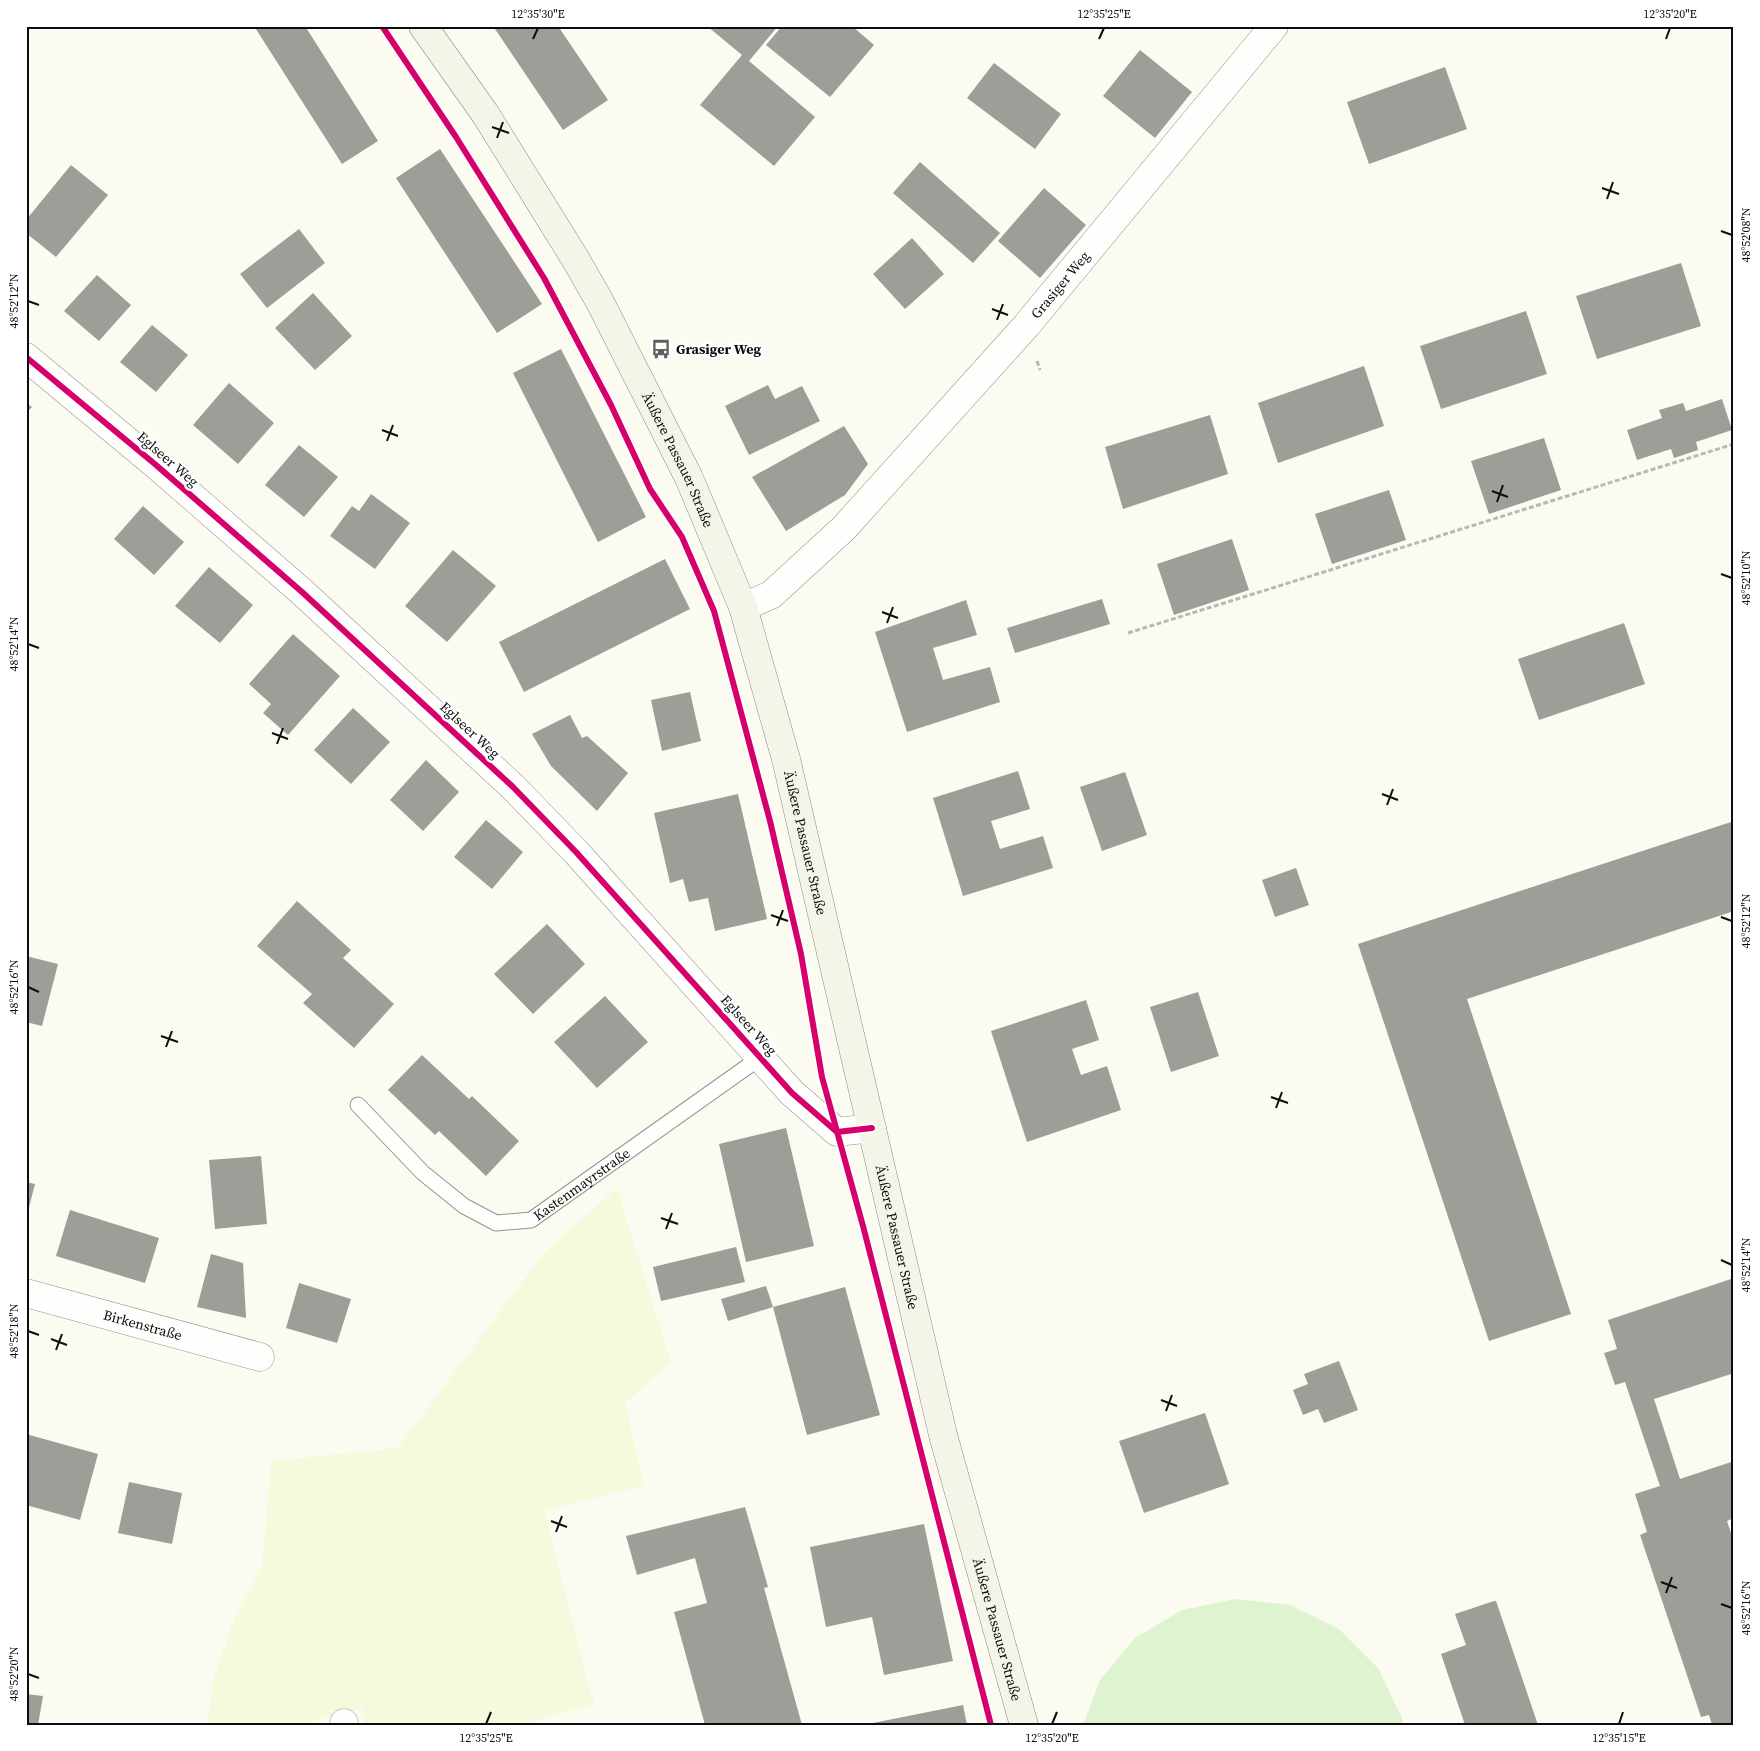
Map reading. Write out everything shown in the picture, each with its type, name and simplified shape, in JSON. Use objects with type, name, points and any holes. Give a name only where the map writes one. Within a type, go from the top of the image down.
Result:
[{"type":"main road","name":"Äußere Passauer Straße","points":[[423,26],[486,115],[600,302],[689,478],[742,608],[786,759],[943,1435],[1024,1725]]},
{"type":"street","name":"Grasiger Weg","points":[[742,608],[770,596],[844,528],[1026,326],[1274,26]]},
{"type":"street","name":"Eglseer Weg","points":[[26,356],[156,465],[302,592],[512,787],[576,852],[792,1093],[837,1132],[872,1128]]},
{"type":"street","name":"Birkenstraße","points":[[26,1293],[260,1357]]},
{"type":"lane","name":"Kastenmayrstraße","points":[[358,1105],[423,1173],[464,1206],[496,1223],[531,1220],[761,1057]]},
{"type":"path","points":[[1128,633],[1734,444]]},
{"type":"green space","points":[[617,1188],[671,1362],[625,1403],[644,1485],[545,1511],[594,1704],[519,1725],[365,1725],[362,1708],[297,1725],[207,1725],[213,1681],[235,1616],[262,1567],[271,1461],[398,1448],[545,1252]]},
{"type":"green space","points":[[1236,1599],[1290,1605],[1339,1629],[1378,1668],[1402,1718],[1403,1725],[1083,1725],[1100,1680],[1135,1638],[1182,1610]]},
{"type":"building","points":[[254,26],[305,26],[378,141],[342,164]]},
{"type":"building","points":[[493,26],[558,26],[608,100],[563,130]]},
{"type":"building","points":[[707,26],[778,26],[749,61],[815,117],[774,166],[700,105],[742,55]]},
{"type":"building","points":[[782,26],[852,26],[874,45],[830,97],[766,45]]},
{"type":"building","points":[[1140,50],[1192,92],[1155,138],[1103,96]]},
{"type":"building","points":[[994,63],[1061,114],[1035,149],[967,98]]},
{"type":"building","points":[[1445,67],[1467,129],[1369,164],[1347,102]]},
{"type":"building","points":[[440,149],[542,304],[497,333],[396,178]]},
{"type":"building","points":[[920,162],[1000,233],[973,263],[893,193]]},
{"type":"building","points":[[71,165],[108,195],[56,257],[26,233],[26,220]]},
{"type":"building","points":[[1044,188],[1086,225],[1040,278],[998,241]]},
{"type":"building","points":[[299,229],[325,263],[267,308],[240,274]]},
{"type":"building","points":[[912,238],[944,274],[905,309],[873,274]]},
{"type":"building","points":[[1681,263],[1701,326],[1597,359],[1576,296]]},
{"type":"building","points":[[97,275],[131,305],[99,341],[64,311]]},
{"type":"building","points":[[313,293],[352,336],[315,370],[275,328]]},
{"type":"building","points":[[1526,311],[1547,374],[1441,409],[1420,346]]},
{"type":"building","points":[[152,325],[188,355],[156,392],[120,362]]},
{"type":"building","points":[[561,349],[646,517],[598,542],[513,373]]},
{"type":"building","points":[[1364,366],[1384,426],[1278,463],[1258,403]]},
{"type":"building","points":[[229,383],[274,423],[238,464],[193,425]]},
{"type":"building","points":[[768,385],[775,399],[802,386],[820,421],[749,455],[725,406]]},
{"type":"building","points":[[1722,399],[1732,430],[1696,442],[1698,450],[1674,458],[1671,449],[1637,460],[1627,430],[1662,418],[1659,410],[1683,403],[1686,411]]},
{"type":"building","points":[[26,403],[32,407],[26,413]]},
{"type":"building","points":[[1210,415],[1228,474],[1123,509],[1105,447]]},
{"type":"building","points":[[844,426],[868,464],[845,495],[786,531],[752,477]]},
{"type":"building","points":[[1544,438],[1561,490],[1489,514],[1471,461]]},
{"type":"building","points":[[299,445],[338,477],[304,517],[265,485]]},
{"type":"building","points":[[1389,490],[1406,540],[1332,564],[1315,514]]},
{"type":"building","points":[[371,494],[410,523],[375,569],[330,536],[352,506],[359,511]]},
{"type":"building","points":[[143,506],[184,542],[154,575],[114,539]]},
{"type":"building","points":[[1232,539],[1249,590],[1174,615],[1157,564]]},
{"type":"building","points":[[453,550],[496,586],[447,642],[405,606]]},
{"type":"building","points":[[665,559],[690,609],[524,692],[499,642]]},
{"type":"building","points":[[209,567],[253,605],[220,643],[175,606]]},
{"type":"building","points":[[1102,599],[1110,624],[1015,653],[1007,628]]},
{"type":"building","points":[[966,600],[977,635],[933,648],[943,680],[990,667],[1000,702],[907,732],[875,632]]},
{"type":"building","points":[[1624,623],[1645,684],[1539,720],[1518,659]]},
{"type":"building","points":[[293,634],[340,676],[288,735],[263,713],[271,704],[249,684]]},
{"type":"building","points":[[690,692],[701,741],[662,751],[651,700]]},
{"type":"building","points":[[353,708],[390,742],[351,784],[314,750]]},
{"type":"building","points":[[570,715],[582,738],[587,736],[628,773],[597,811],[551,766],[532,734]]},
{"type":"building","points":[[426,760],[459,792],[423,831],[390,800]]},
{"type":"building","points":[[1018,771],[1030,809],[991,821],[1000,849],[1043,836],[1053,868],[963,896],[933,798]]},
{"type":"building","points":[[1125,772],[1147,835],[1102,851],[1080,787]]},
{"type":"building","points":[[738,794],[767,919],[715,931],[708,898],[689,902],[683,879],[670,883],[654,813]]},
{"type":"building","points":[[486,820],[523,852],[492,889],[454,857]]},
{"type":"building","points":[[1734,821],[1734,911],[1467,999],[1571,1314],[1489,1341],[1358,944]]},
{"type":"building","points":[[1296,868],[1309,905],[1275,917],[1262,880]]},
{"type":"building","points":[[297,901],[351,950],[343,958],[394,1004],[354,1048],[303,1003],[312,994],[257,946]]},
{"type":"building","points":[[547,924],[585,964],[533,1014],[494,974]]},
{"type":"building","points":[[26,956],[58,964],[42,1026],[26,1022]]},
{"type":"building","points":[[1198,992],[1219,1056],[1171,1072],[1150,1007]]},
{"type":"building","points":[[605,996],[648,1042],[597,1088],[554,1042]]},
{"type":"building","points":[[1086,1000],[1099,1040],[1072,1049],[1081,1075],[1107,1066],[1121,1110],[1027,1142],[991,1031]]},
{"type":"building","points":[[422,1055],[469,1099],[472,1096],[519,1141],[486,1176],[439,1131],[435,1135],[388,1090]]},
{"type":"building","points":[[786,1128],[814,1246],[746,1262],[719,1144]]},
{"type":"building","points":[[261,1156],[267,1224],[215,1229],[209,1160]]},
{"type":"building","points":[[26,1182],[35,1184],[27,1215],[26,1215]]},
{"type":"building","points":[[70,1210],[159,1238],[145,1283],[56,1256]]},
{"type":"building","points":[[736,1247],[745,1282],[661,1301],[653,1267]]},
{"type":"building","points":[[211,1254],[243,1263],[246,1318],[197,1307]]},
{"type":"building","points":[[1734,1278],[1734,1373],[1654,1399],[1680,1479],[1731,1462],[1734,1470],[1734,1518],[1727,1521],[1734,1542],[1734,1725],[1712,1725],[1709,1715],[1701,1717],[1640,1535],[1647,1532],[1635,1494],[1660,1486],[1625,1382],[1615,1385],[1604,1353],[1617,1349],[1608,1320]]},
{"type":"building","points":[[299,1283],[351,1299],[337,1343],[286,1328]]},
{"type":"building","points":[[766,1286],[773,1307],[728,1321],[721,1299]]},
{"type":"building","points":[[845,1287],[880,1415],[807,1435],[773,1307]]},
{"type":"building","points":[[1339,1361],[1358,1410],[1324,1423],[1318,1409],[1303,1415],[1293,1390],[1308,1384],[1304,1374]]},
{"type":"building","points":[[1205,1413],[1229,1484],[1144,1513],[1119,1441]]},
{"type":"building","points":[[26,1434],[98,1454],[80,1520],[26,1505]]},
{"type":"building","points":[[129,1482],[182,1493],[172,1544],[118,1533]]},
{"type":"building","points":[[745,1507],[768,1587],[764,1588],[802,1725],[705,1725],[674,1612],[707,1603],[695,1558],[637,1575],[626,1536]]},
{"type":"building","points":[[924,1524],[953,1661],[884,1675],[872,1617],[826,1627],[810,1547]]},
{"type":"building","points":[[1496,1601],[1538,1725],[1465,1725],[1441,1654],[1466,1645],[1455,1614]]},
{"type":"building","points":[[26,1694],[43,1696],[38,1725],[26,1725]]},
{"type":"building","points":[[963,1705],[967,1725],[868,1725],[868,1724]]},
{"type":"cycle path","points":[[382,26],[456,137],[544,278],[611,405],[650,489],[682,537],[714,611],[770,821],[801,954],[822,1077],[863,1226],[991,1725]]},
{"type":"cycle path","points":[[26,357],[156,465],[302,592],[513,787],[576,852],[792,1093],[837,1132],[872,1128]]},
{"type":"place","name":"Grasiger Weg","points":[[661,349]]}]
